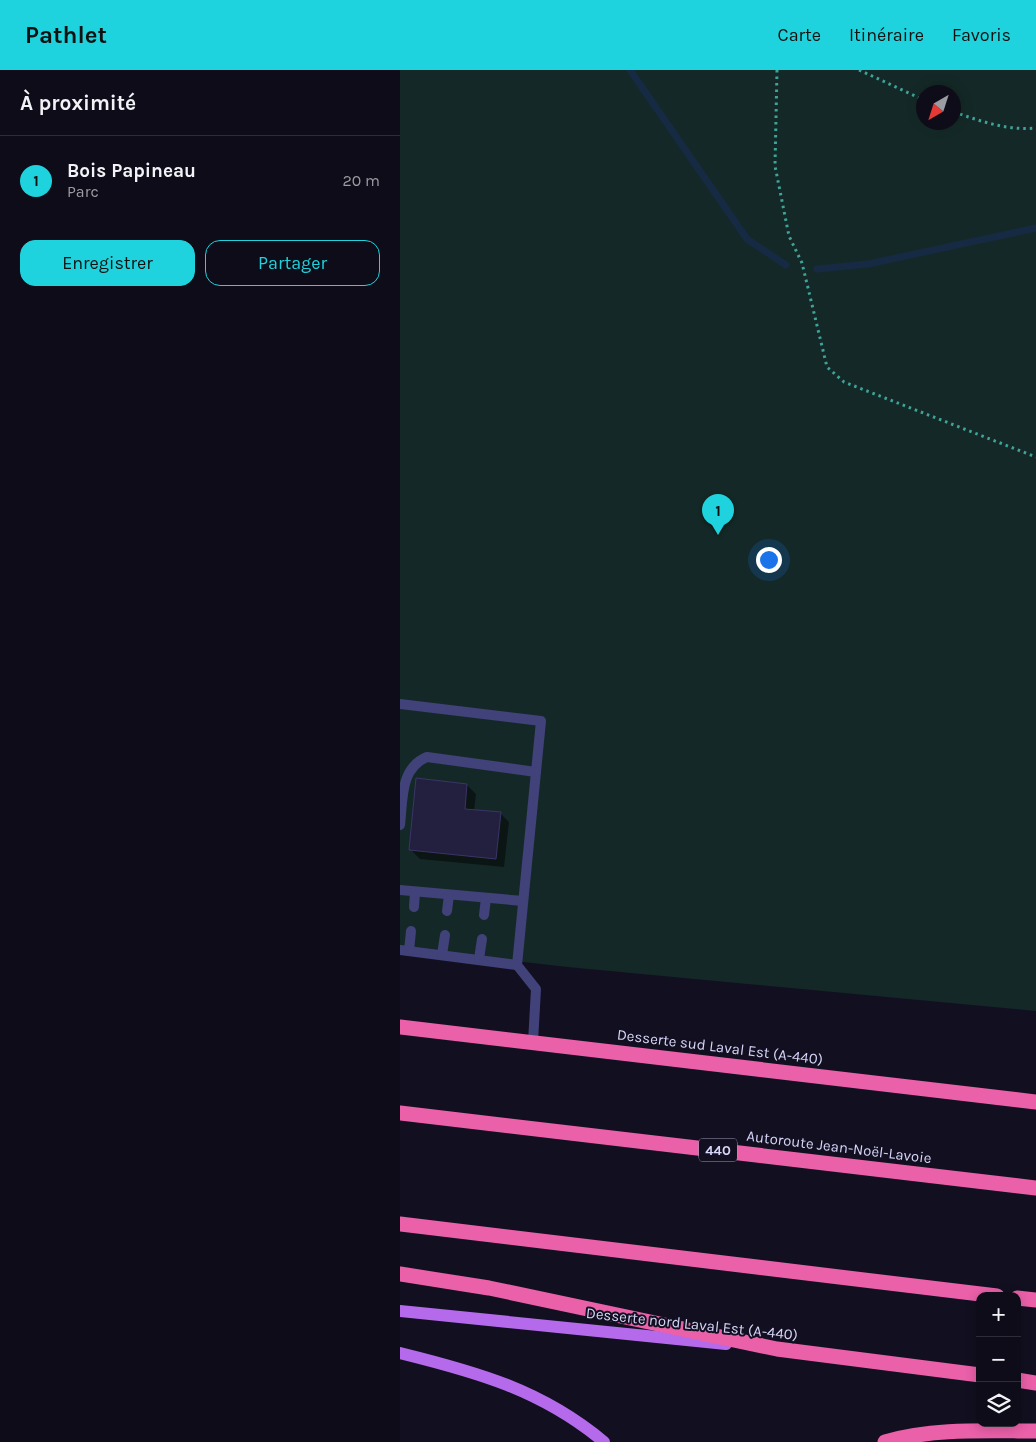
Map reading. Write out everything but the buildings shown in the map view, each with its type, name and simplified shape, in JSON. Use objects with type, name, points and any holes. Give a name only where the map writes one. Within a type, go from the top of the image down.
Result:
[{"type":"highway","name":"Desserte sud Laval Est (A-440)","points":[[400,1027],[1036,1102]]},
{"type":"highway","name":"Autoroute Jean-Noël-Lavoie","points":[[400,1113],[1036,1188]]},
{"type":"highway","points":[[400,1224],[976,1293]]},
{"type":"highway","points":[[400,1274],[489,1288],[777,1349]]},
{"type":"highway","points":[[1021,1298],[1036,1300]]},
{"type":"highway","name":"Desserte nord Laval Est (A-440)","points":[[777,1349],[976,1374]]},
{"type":"highway","points":[[1021,1381],[1036,1383]]},
{"type":"highway","points":[[884,1442],[906,1437],[956,1432],[1036,1431]]},
{"type":"main road","name":"Desserte nord Laval Est (A-440)","points":[[400,1311],[777,1349]]},
{"type":"main road","points":[[400,1354],[488,1377],[531,1394],[573,1418],[604,1442]]},
{"type":"lane","points":[[400,704],[541,721],[517,965]]},
{"type":"lane","points":[[400,825],[405,780],[409,769],[418,761],[427,757],[536,772]]},
{"type":"lane","points":[[400,890],[523,901]]},
{"type":"lane","points":[[414,907],[415,892]]},
{"type":"lane","points":[[447,911],[449,895]]},
{"type":"lane","points":[[484,916],[486,898]]},
{"type":"lane","points":[[411,931],[404,951],[517,965],[536,989],[533,1042]]},
{"type":"lane","points":[[442,955],[445,935]]},
{"type":"lane","points":[[479,959],[482,939]]},
{"type":"path","points":[[777,70],[775,166],[789,236],[802,263],[827,367],[844,382],[1036,457]]},
{"type":"path","points":[[859,70],[916,96]]},
{"type":"path","points":[[961,114],[984,122],[1021,130],[1036,128]]},
{"type":"green space","points":[[400,70],[1036,70],[1036,1011],[568,967],[400,948]]},
{"type":"waterway","points":[[630,70],[747,239],[786,265]]},
{"type":"waterway","points":[[817,269],[868,264],[1036,228]]},
{"type":"place","name":"Bois Papineau","points":[[718,535]]}]
